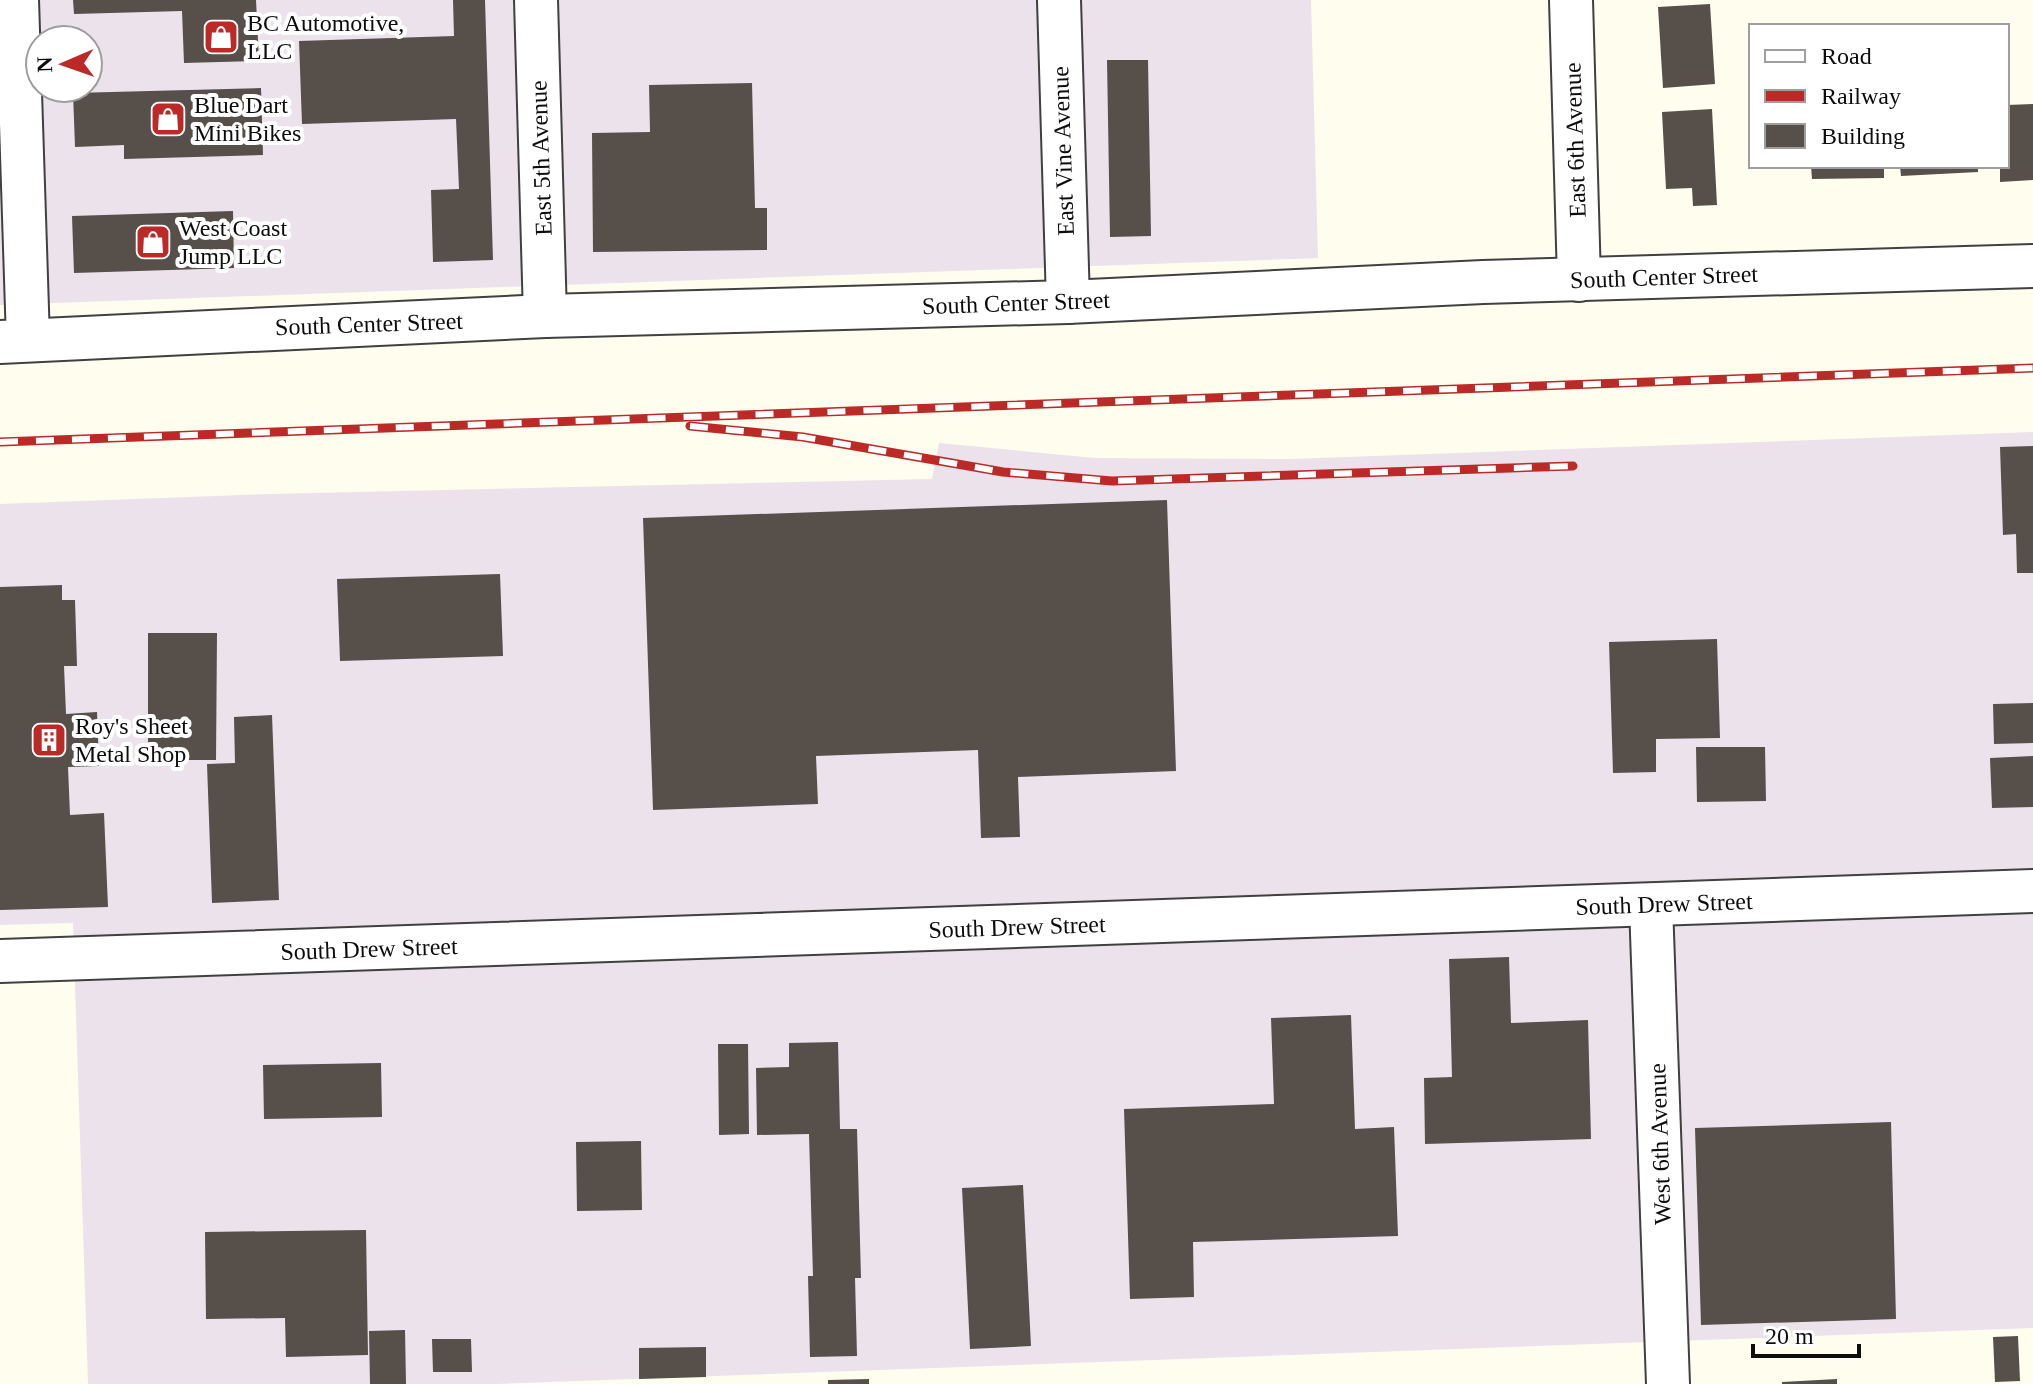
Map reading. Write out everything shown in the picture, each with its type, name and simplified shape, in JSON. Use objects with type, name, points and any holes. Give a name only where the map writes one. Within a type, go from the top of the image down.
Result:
[{"type":"street","points":[[14,341],[17,0]]},
{"type":"street","name":"East 5th Avenue","points":[[536,0],[545,316]]},
{"type":"street","name":"East Vine Avenue","points":[[1059,0],[1068,302]]},
{"type":"street","name":"East 6th Avenue","points":[[1571,0],[1579,280]]},
{"type":"street","name":"South Center Street","points":[[14,341],[545,316],[1068,302],[1468,282],[2033,266]]},
{"type":"street","name":"South Drew Street","points":[[0,961],[2033,891]]},
{"type":"street","name":"West 6th Avenue","points":[[1651,905],[1668,1384]]},
{"type":"shaded area","points":[[0,0],[1311,0],[1318,258],[0,305]]},
{"type":"shaded area","points":[[2033,432],[2033,1328],[497,1384],[88,1384],[73,923],[0,925],[0,504],[269,494],[932,479],[939,443],[1095,458],[1291,459]]},
{"type":"building","name":"BC Automotive, LLC","points":[[73,0],[256,0],[259,61],[184,63],[182,11],[74,14]]},
{"type":"building","points":[[453,0],[485,0],[493,260],[433,262],[431,190],[459,189],[456,119],[302,124],[299,41],[454,36]]},
{"type":"building","points":[[1710,4],[1715,84],[1663,88],[1658,7]]},
{"type":"building","points":[[1107,60],[1148,60],[1151,236],[1110,237]]},
{"type":"building","points":[[752,83],[755,208],[767,208],[767,250],[593,252],[592,133],[650,132],[649,85]]},
{"type":"building","name":"Blue Dart Mini Bikes","points":[[261,88],[263,155],[124,159],[124,145],[75,147],[73,104],[104,104],[104,92]]},
{"type":"building","points":[[2033,104],[2033,180],[2000,182],[2000,168],[2009,168],[2009,105]]},
{"type":"building","points":[[1712,109],[1717,205],[1693,206],[1692,188],[1666,189],[1662,112]]},
{"type":"building","points":[[1811,168],[1884,168],[1884,178],[1812,179]]},
{"type":"building","points":[[1900,168],[1978,168],[1978,172],[1901,176]]},
{"type":"building","name":"West Coast Jump LLC","points":[[233,211],[234,268],[74,273],[72,216]]},
{"type":"building","points":[[2033,446],[2033,573],[2017,573],[2016,534],[2003,535],[2000,447]]},
{"type":"building","points":[[1167,500],[1176,771],[1018,777],[1020,837],[981,838],[978,750],[816,756],[818,804],[653,810],[643,518]]},
{"type":"building","points":[[500,574],[503,656],[340,661],[337,579]]},
{"type":"building","name":"Roy's Sheet Metal Shop","points":[[62,585],[62,600],[75,600],[77,666],[64,666],[66,714],[97,712],[99,766],[68,767],[70,815],[104,813],[108,907],[0,910],[0,587]]},
{"type":"building","points":[[148,633],[217,633],[216,760],[148,760]]},
{"type":"building","points":[[1717,639],[1720,738],[1656,739],[1656,772],[1613,773],[1609,642]]},
{"type":"building","points":[[2033,703],[2033,743],[1994,744],[1993,704]]},
{"type":"building","points":[[272,715],[279,900],[212,903],[207,764],[235,763],[234,717]]},
{"type":"building","points":[[1696,747],[1765,747],[1766,801],[1697,802]]},
{"type":"building","points":[[2033,756],[2033,807],[1992,808],[1990,758]]},
{"type":"building","points":[[1509,957],[1511,1023],[1588,1020],[1591,1139],[1425,1144],[1424,1078],[1452,1077],[1449,959]]},
{"type":"building","points":[[1351,1015],[1355,1129],[1394,1127],[1398,1236],[1193,1242],[1194,1297],[1130,1299],[1124,1109],[1274,1104],[1271,1018]]},
{"type":"building","points":[[838,1042],[840,1129],[857,1129],[861,1278],[855,1278],[857,1356],[810,1357],[808,1276],[813,1276],[809,1134],[757,1135],[756,1068],[789,1067],[789,1043]]},
{"type":"building","points":[[718,1044],[748,1044],[749,1134],[719,1135]]},
{"type":"building","points":[[381,1063],[382,1117],[264,1119],[263,1065]]},
{"type":"building","points":[[1891,1122],[1896,1319],[1701,1325],[1695,1128]]},
{"type":"building","points":[[641,1141],[642,1210],[577,1211],[576,1142]]},
{"type":"building","points":[[1023,1185],[1031,1346],[970,1349],[962,1188]]},
{"type":"building","points":[[366,1230],[368,1355],[286,1357],[285,1318],[206,1319],[205,1232]]},
{"type":"building","points":[[405,1330],[406,1384],[370,1384],[369,1331]]},
{"type":"building","points":[[2018,1336],[2020,1381],[1995,1382],[1993,1337]]},
{"type":"building","points":[[432,1339],[471,1339],[472,1372],[433,1372]]},
{"type":"building","points":[[706,1347],[706,1377],[639,1379],[639,1348]]},
{"type":"building","points":[[869,1379],[869,1384],[828,1384],[828,1380]]},
{"type":"building","points":[[1837,1379],[1837,1384],[1782,1384],[1782,1382]]},
{"type":"railway","points":[[0,442],[2033,368]]},
{"type":"railway","points":[[690,426],[803,437],[1003,472],[1112,481],[1573,466]]},
{"type":"place","name":"BC Automotive, LLC","points":[[221,37]]},
{"type":"place","name":"Blue Dart Mini Bikes","points":[[168,119]]},
{"type":"place","name":"West Coast Jump LLC","points":[[153,242]]},
{"type":"place","name":"Roy's Sheet Metal Shop","points":[[49,740]]}]
